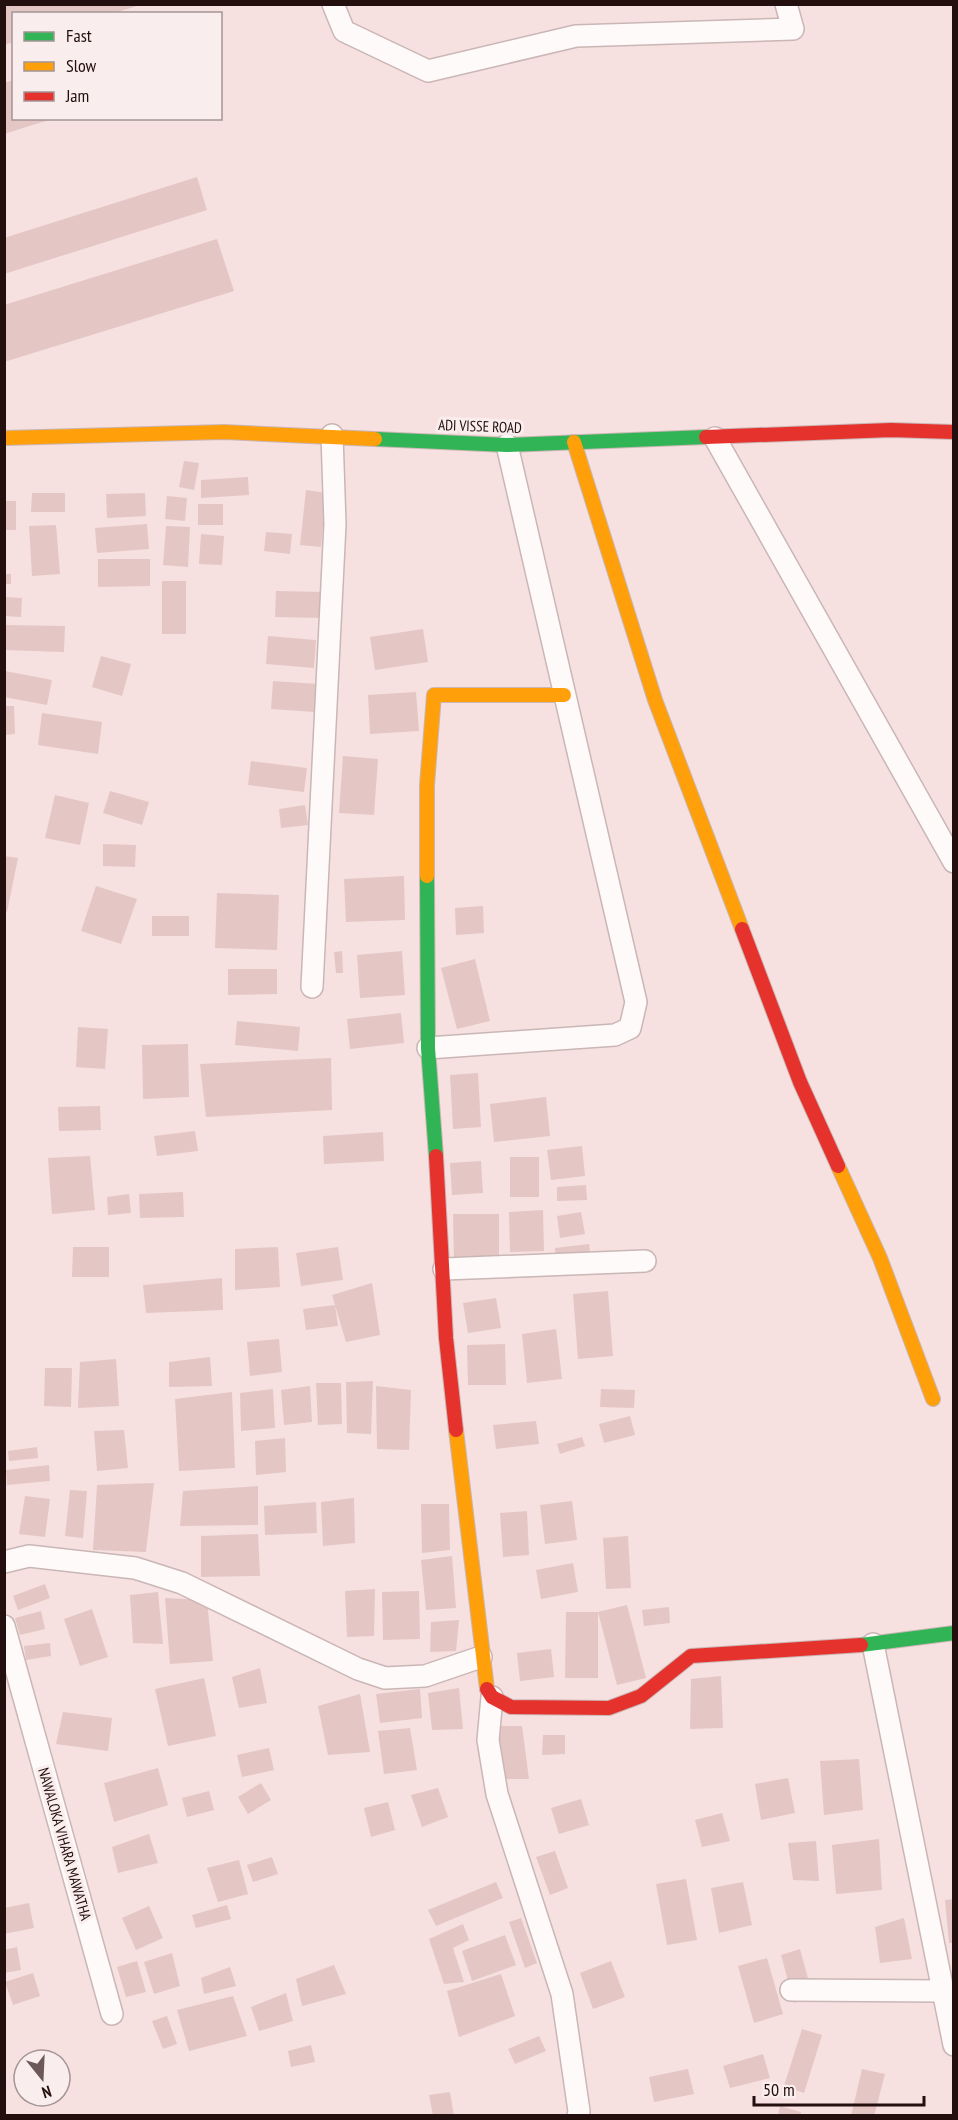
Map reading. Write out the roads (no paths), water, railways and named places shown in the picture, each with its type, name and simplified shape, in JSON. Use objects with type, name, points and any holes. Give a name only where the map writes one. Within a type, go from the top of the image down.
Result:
[{"type":"street","points":[[333,4],[344,31],[428,70],[576,36],[793,29],[786,4]]},
{"type":"street","name":"ADI VISSE ROAD","points":[[4,438],[225,432],[332,435],[507,445],[891,430],[954,432]]},
{"type":"street","points":[[312,987],[334,524],[332,435]]},
{"type":"street","points":[[715,438],[954,862]]},
{"type":"street","points":[[574,442],[659,711],[800,1082],[880,1258],[933,1399]]},
{"type":"street","points":[[428,1048],[615,1035],[630,1028],[636,1002],[507,445]]},
{"type":"street","points":[[564,695],[434,695],[427,785],[428,1048],[444,1269],[446,1338],[485,1685],[492,1697],[512,1707],[609,1708],[640,1696],[691,1656],[873,1644],[954,1633]]},
{"type":"street","points":[[444,1269],[645,1261]]},
{"type":"street","points":[[4,1562],[29,1556],[135,1568],[182,1583],[358,1669],[384,1678],[426,1676],[481,1657]]},
{"type":"street","name":"NAWALOKA VIHARA MAWATHA","points":[[4,1626],[13,1691],[112,2014]]},
{"type":"street","points":[[873,1644],[954,2045]]},
{"type":"street","points":[[492,1697],[488,1740],[497,1794],[562,1994],[578,2115]]},
{"type":"street","points":[[791,1989],[942,1991]]}]
